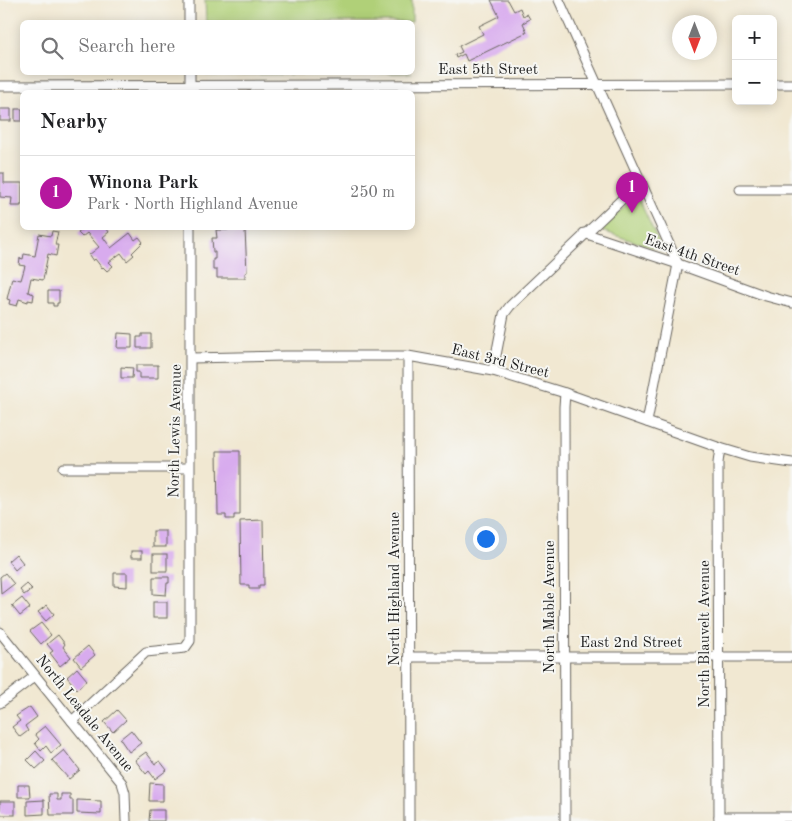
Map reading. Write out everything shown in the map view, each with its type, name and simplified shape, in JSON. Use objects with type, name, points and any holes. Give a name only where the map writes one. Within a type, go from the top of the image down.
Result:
[{"type":"street","points":[[189,0],[189,20]]},
{"type":"street","points":[[559,0],[678,264],[647,422]]},
{"type":"street","points":[[190,75],[190,89]]},
{"type":"street","name":"East 5th Street","points":[[0,86],[190,89],[418,84],[732,84]]},
{"type":"street","points":[[777,84],[792,84]]},
{"type":"street","points":[[493,371],[504,314],[510,306],[584,233],[640,182]]},
{"type":"street","points":[[740,189],[792,189]]},
{"type":"street","name":"North Lewis Avenue","points":[[72,721],[141,655],[146,652],[185,648],[188,645],[190,636],[190,230]]},
{"type":"street","name":"East 4th Street","points":[[584,233],[766,296],[792,303]]},
{"type":"street","name":"East 3rd Street","points":[[191,358],[408,356],[493,371],[566,393],[720,448],[750,457],[792,463]]},
{"type":"street","name":"North Highland Avenue","points":[[408,356],[409,821]]},
{"type":"street","name":"North Mable Avenue","points":[[565,821],[564,407],[566,393]]},
{"type":"street","name":"North Blauvelt Avenue","points":[[719,819],[718,463],[720,448]]},
{"type":"street","points":[[63,468],[189,468]]},
{"type":"street","name":"North Leadale Avenue","points":[[0,632],[122,782],[125,792],[126,821]]},
{"type":"street","name":"East 2nd Street","points":[[409,657],[792,657]]},
{"type":"street","points":[[0,703],[35,676]]},
{"type":"street","points":[[719,819],[792,817]]},
{"type":"green space","points":[[205,0],[412,0],[412,20],[206,20]]},
{"type":"green space","points":[[637,195],[663,251],[599,230]]},
{"type":"building","points":[[491,0],[508,0],[514,11],[520,8],[523,16],[527,14],[530,19],[523,23],[527,32],[467,61],[464,54],[456,58],[455,55],[462,52],[459,46],[483,34],[479,26],[499,16]]},
{"type":"building","points":[[0,109],[11,109],[11,121],[0,121]]},
{"type":"building","points":[[15,109],[20,109],[20,121],[15,121]]},
{"type":"building","points":[[0,173],[4,173],[4,183],[20,183],[20,206],[11,206],[12,198],[0,197]]},
{"type":"building","points":[[82,230],[108,230],[109,232],[103,237],[111,248],[130,233],[135,240],[139,237],[143,242],[127,261],[121,253],[109,262],[113,266],[107,271],[95,259],[93,261],[89,255],[99,247],[87,233],[82,237],[78,233]]},
{"type":"building","points":[[216,230],[245,230],[247,272],[245,273],[245,278],[217,278],[217,270],[213,270],[215,252],[213,252],[212,238],[217,238]]},
{"type":"building","points":[[52,231],[58,232],[55,245],[58,245],[56,256],[48,254],[43,280],[31,278],[28,292],[34,294],[33,301],[28,300],[28,302],[19,299],[17,306],[9,304],[10,300],[7,299],[12,278],[21,280],[25,266],[19,265],[20,258],[23,259],[24,254],[35,256],[39,234],[51,236]]},
{"type":"building","points":[[48,291],[59,291],[59,303],[57,303],[57,306],[53,306],[53,303],[48,303]]},
{"type":"building","points":[[118,333],[132,334],[132,348],[117,348]]},
{"type":"building","points":[[142,334],[151,334],[151,348],[137,348],[137,337],[142,337]]},
{"type":"building","points":[[136,365],[158,365],[158,378],[139,378],[139,372],[136,372]]},
{"type":"building","points":[[121,367],[133,368],[132,378],[121,378]]},
{"type":"building","points":[[217,451],[240,451],[240,515],[234,515],[234,519],[226,519],[226,515],[218,515]]},
{"type":"building","points":[[263,520],[264,585],[259,585],[259,589],[249,589],[249,585],[241,585],[240,521]]},
{"type":"building","points":[[153,531],[166,531],[166,547],[153,547]]},
{"type":"building","points":[[131,551],[142,551],[142,558],[131,558]]},
{"type":"building","points":[[16,554],[23,563],[15,570],[8,561]]},
{"type":"building","points":[[153,554],[167,554],[167,571],[153,571]]},
{"type":"building","points":[[5,573],[14,584],[1,594],[0,577]]},
{"type":"building","points":[[114,573],[127,573],[127,587],[114,586]]},
{"type":"building","points":[[153,577],[169,577],[166,595],[153,594]]},
{"type":"building","points":[[27,584],[32,589],[24,595],[20,590]]},
{"type":"building","points":[[22,598],[30,608],[20,616],[12,606]]},
{"type":"building","points":[[153,602],[167,602],[167,618],[153,618]]},
{"type":"building","points":[[47,605],[54,614],[46,621],[38,612]]},
{"type":"building","points":[[41,623],[51,635],[41,644],[30,631]]},
{"type":"building","points":[[58,635],[65,644],[63,647],[71,657],[60,666],[50,653],[53,651],[47,644]]},
{"type":"building","points":[[88,646],[95,655],[81,667],[74,658]]},
{"type":"building","points":[[77,668],[87,680],[77,689],[67,677]]},
{"type":"building","points":[[30,707],[37,717],[25,726],[28,731],[20,737],[12,727],[20,721],[16,716]]},
{"type":"building","points":[[117,710],[126,720],[113,732],[104,722]]},
{"type":"building","points":[[45,726],[61,745],[51,753],[46,746],[41,751],[35,743],[39,739],[35,734]]},
{"type":"building","points":[[131,730],[141,743],[129,752],[120,739]]},
{"type":"building","points":[[64,750],[80,770],[69,779],[52,760]]},
{"type":"building","points":[[36,751],[45,761],[36,769],[27,760]]},
{"type":"building","points":[[146,752],[155,764],[160,761],[167,770],[155,779],[149,771],[146,774],[135,760]]},
{"type":"building","points":[[150,783],[163,784],[163,801],[149,801]]},
{"type":"building","points":[[18,785],[29,785],[30,797],[18,797]]},
{"type":"building","points":[[49,794],[57,794],[57,800],[61,800],[61,794],[70,794],[70,800],[73,800],[73,815],[50,815]]},
{"type":"building","points":[[44,800],[44,814],[27,815],[27,801]]},
{"type":"building","points":[[77,800],[101,801],[101,814],[77,813]]},
{"type":"building","points":[[0,801],[15,801],[15,815],[0,815]]},
{"type":"building","points":[[150,810],[164,810],[164,821],[149,821]]},
{"type":"place","name":"Winona Park","points":[[632,213]]}]
